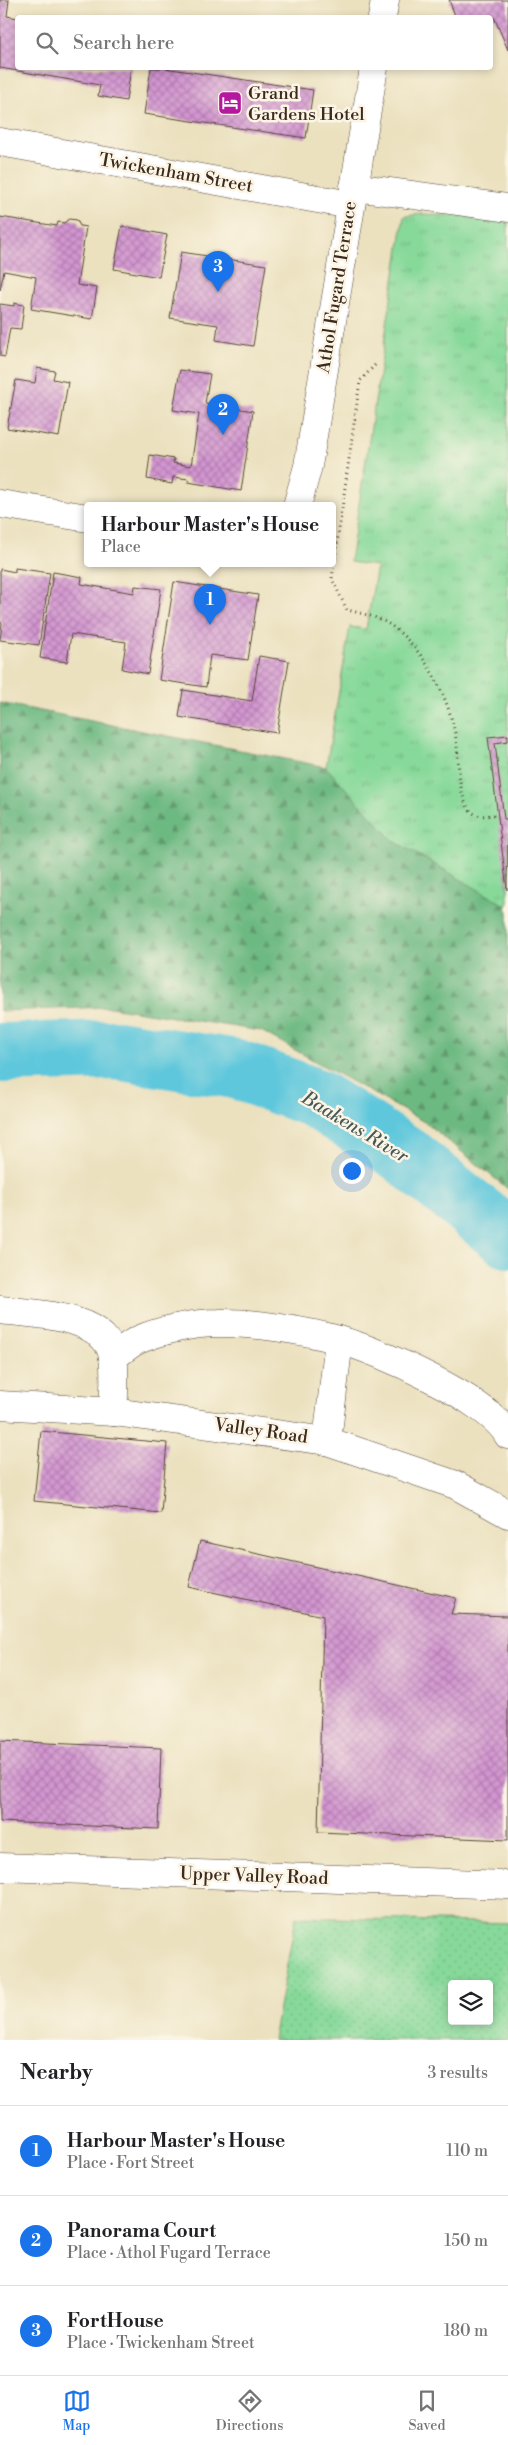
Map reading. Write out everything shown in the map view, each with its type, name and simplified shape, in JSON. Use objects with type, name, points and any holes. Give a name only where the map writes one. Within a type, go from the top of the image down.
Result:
[{"type":"street","points":[[382,15],[385,0]]},
{"type":"street","name":"Athol Fugard Terrace","points":[[298,502],[308,466],[374,70]]},
{"type":"street","name":"Twickenham Street","points":[[0,142],[353,196],[508,208]]},
{"type":"street","points":[[0,504],[84,517]]},
{"type":"street","points":[[0,1310],[60,1318],[93,1328],[107,1340],[113,1357],[114,1412]]},
{"type":"street","points":[[113,1357],[138,1340],[175,1329],[219,1323],[282,1329],[340,1340],[435,1380],[480,1406],[504,1427],[508,1435]]},
{"type":"street","points":[[327,1440],[340,1340]]},
{"type":"street","name":"Valley Road","points":[[0,1405],[114,1412],[327,1440],[456,1485],[508,1514]]},
{"type":"street","name":"Upper Valley Road","points":[[0,1867],[508,1886]]},
{"type":"path","points":[[336,551],[360,381],[374,365]]},
{"type":"path","points":[[334,567],[332,579],[347,610],[371,616],[387,623],[410,643],[431,672],[447,701],[454,725],[460,784],[464,800],[472,813],[479,816],[497,814]]},
{"type":"green space","points":[[423,214],[508,219],[508,905],[394,841],[326,767],[350,627],[366,629],[377,566],[350,562],[404,216]]},
{"type":"green space","points":[[0,703],[326,767],[394,841],[505,905],[508,912],[508,1189],[426,1123],[261,1031],[110,1007],[0,1011]]},
{"type":"green space","points":[[296,1917],[508,1923],[508,2040],[273,2040]]},
{"type":"building","points":[[0,0],[9,0],[7,16],[15,17],[15,70],[131,70],[126,101],[98,96],[100,85],[0,68]]},
{"type":"building","points":[[449,0],[508,0],[508,50],[493,15],[455,15]]},
{"type":"building","points":[[151,70],[178,70],[313,90],[306,138],[144,114]]},
{"type":"building","points":[[0,217],[57,226],[58,222],[64,223],[69,219],[77,220],[80,226],[86,227],[77,285],[97,288],[92,319],[31,309],[36,277],[4,271],[0,290]]},
{"type":"building","points":[[122,226],[167,235],[159,277],[114,269]]},
{"type":"building","points":[[181,252],[266,265],[253,346],[216,340],[218,325],[170,318]]},
{"type":"building","points":[[14,303],[24,305],[21,329],[10,328],[5,357],[0,356],[0,304],[14,306]]},
{"type":"building","points":[[37,368],[55,371],[53,379],[68,382],[59,437],[7,428],[16,380],[35,383]]},
{"type":"building","points":[[180,370],[210,374],[205,403],[253,411],[241,491],[188,482],[189,479],[173,477],[172,484],[147,479],[150,455],[174,459],[173,463],[191,466],[199,414],[173,410]]},
{"type":"building","points":[[15,568],[50,573],[39,645],[0,640],[2,623],[0,623],[0,569],[15,572]]},
{"type":"building","points":[[53,572],[82,577],[81,584],[134,593],[135,586],[161,589],[148,674],[122,669],[126,642],[71,634],[67,662],[40,658]]},
{"type":"building","points":[[174,582],[258,595],[248,660],[210,655],[206,687],[159,680]]},
{"type":"building","points":[[259,656],[289,661],[277,733],[179,717],[183,690],[252,701]]},
{"type":"building","points":[[508,735],[508,741],[495,743],[504,819],[508,819],[507,890],[488,737]]},
{"type":"building","points":[[41,1431],[167,1443],[161,1513],[34,1501]]},
{"type":"building","points":[[200,1541],[456,1598],[451,1614],[508,1616],[508,1840],[318,1832],[323,1616],[189,1587]]},
{"type":"building","points":[[0,1741],[161,1748],[158,1829],[0,1822]]},
{"type":"waterway","name":"Baakens River","points":[[0,1053],[116,1050],[236,1069],[315,1098],[402,1153],[508,1238]]},
{"type":"place","name":"Grand Gardens Hotel","points":[[230,103]]},
{"type":"place","name":"FortHouse","points":[[218,292]]},
{"type":"place","name":"Panorama Court","points":[[223,435]]},
{"type":"place","name":"Harbour Master's House","points":[[210,625]]}]
